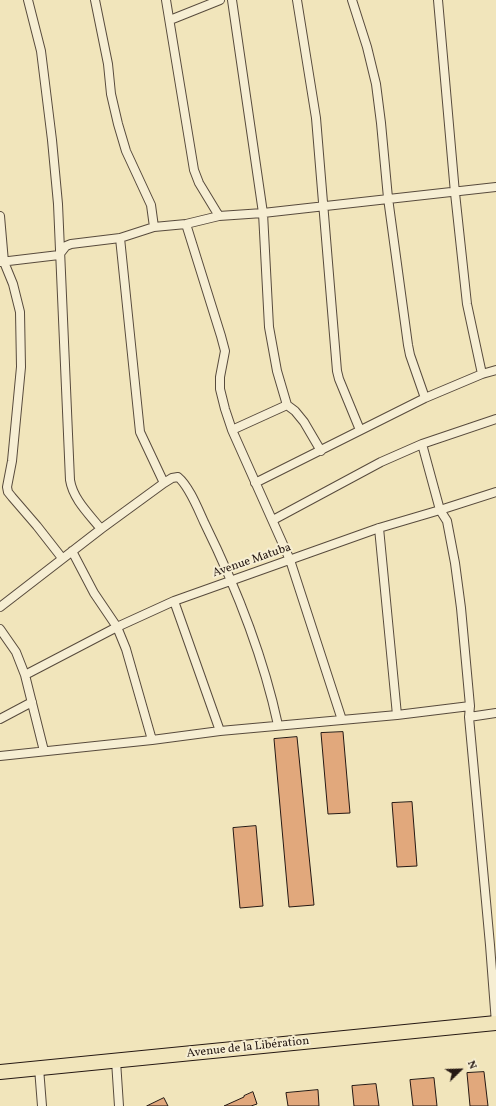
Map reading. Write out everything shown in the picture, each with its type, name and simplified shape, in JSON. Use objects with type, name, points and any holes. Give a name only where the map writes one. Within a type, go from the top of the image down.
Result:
[{"type":"highway","name":"Avenue de la Libération","points":[[0,1072],[496,1023]]},
{"type":"street","points":[[28,0],[41,51],[58,204],[70,480],[76,497],[101,528]]},
{"type":"street","points":[[95,0],[108,64],[111,94],[118,124],[126,151],[151,205],[154,227]]},
{"type":"street","points":[[166,0],[196,177],[220,216]]},
{"type":"street","points":[[170,20],[220,0]]},
{"type":"street","points":[[232,0],[263,213],[269,327],[277,371],[286,405],[295,411],[304,422],[321,451]]},
{"type":"street","points":[[297,0],[316,118],[325,206],[337,371],[360,430]]},
{"type":"street","points":[[352,0],[367,47],[376,84],[382,123],[388,198],[408,345],[425,398]]},
{"type":"street","points":[[438,0],[455,193],[467,304],[482,374]]},
{"type":"street","points":[[2,262],[60,255],[66,246],[71,244],[120,238],[154,227],[186,224],[220,216],[263,213],[388,198],[455,193],[496,187]]},
{"type":"street","points":[[0,216],[2,262],[13,284],[20,312],[21,367],[12,461],[7,487],[8,492],[38,526],[62,558]]},
{"type":"street","points":[[186,224],[225,351],[220,377],[220,389],[225,409],[232,430],[290,560],[342,720]]},
{"type":"street","points":[[120,238],[140,432],[164,482]]},
{"type":"street","points":[[255,483],[425,398],[482,374],[496,370]]},
{"type":"street","points":[[232,430],[286,405]]},
{"type":"street","points":[[272,520],[381,462],[422,444],[496,419]]},
{"type":"street","points":[[422,444],[440,510],[447,521],[455,563],[461,608],[496,1023]]},
{"type":"street","points":[[0,607],[101,528],[164,482],[172,478],[178,478],[183,482],[207,527],[231,581],[268,682],[278,725]]},
{"type":"street","name":"Avenue Matuba","points":[[25,675],[117,627],[174,601],[379,528],[496,492]]},
{"type":"street","points":[[379,528],[397,715]]},
{"type":"street","points":[[72,551],[94,593],[117,627],[126,649],[152,740]]},
{"type":"street","points":[[174,601],[220,731]]},
{"type":"street","points":[[0,629],[16,652],[25,675],[44,751]]},
{"type":"street","points":[[0,719],[32,702]]},
{"type":"street","points":[[0,756],[152,740],[220,731],[397,715],[470,706]]},
{"type":"street","points":[[469,717],[496,713]]},
{"type":"street","points":[[116,1061],[119,1106]]},
{"type":"street","points":[[39,1068],[42,1106]]},
{"type":"building","points":[[343,732],[350,813],[328,814],[321,733]]},
{"type":"building","points":[[297,737],[314,905],[289,907],[274,739]]},
{"type":"building","points":[[412,802],[417,866],[397,867],[392,803]]},
{"type":"building","points":[[256,826],[263,906],[240,908],[233,828]]},
{"type":"building","points":[[484,1072],[488,1106],[470,1106],[467,1073]]},
{"type":"building","points":[[434,1078],[437,1106],[413,1106],[410,1080]]},
{"type":"building","points":[[376,1084],[379,1106],[354,1106],[352,1086]]},
{"type":"building","points":[[318,1090],[319,1106],[288,1106],[286,1093]]},
{"type":"building","points":[[253,1092],[257,1104],[251,1106],[224,1106],[244,1097]]},
{"type":"building","points":[[164,1098],[168,1106],[147,1106]]}]
